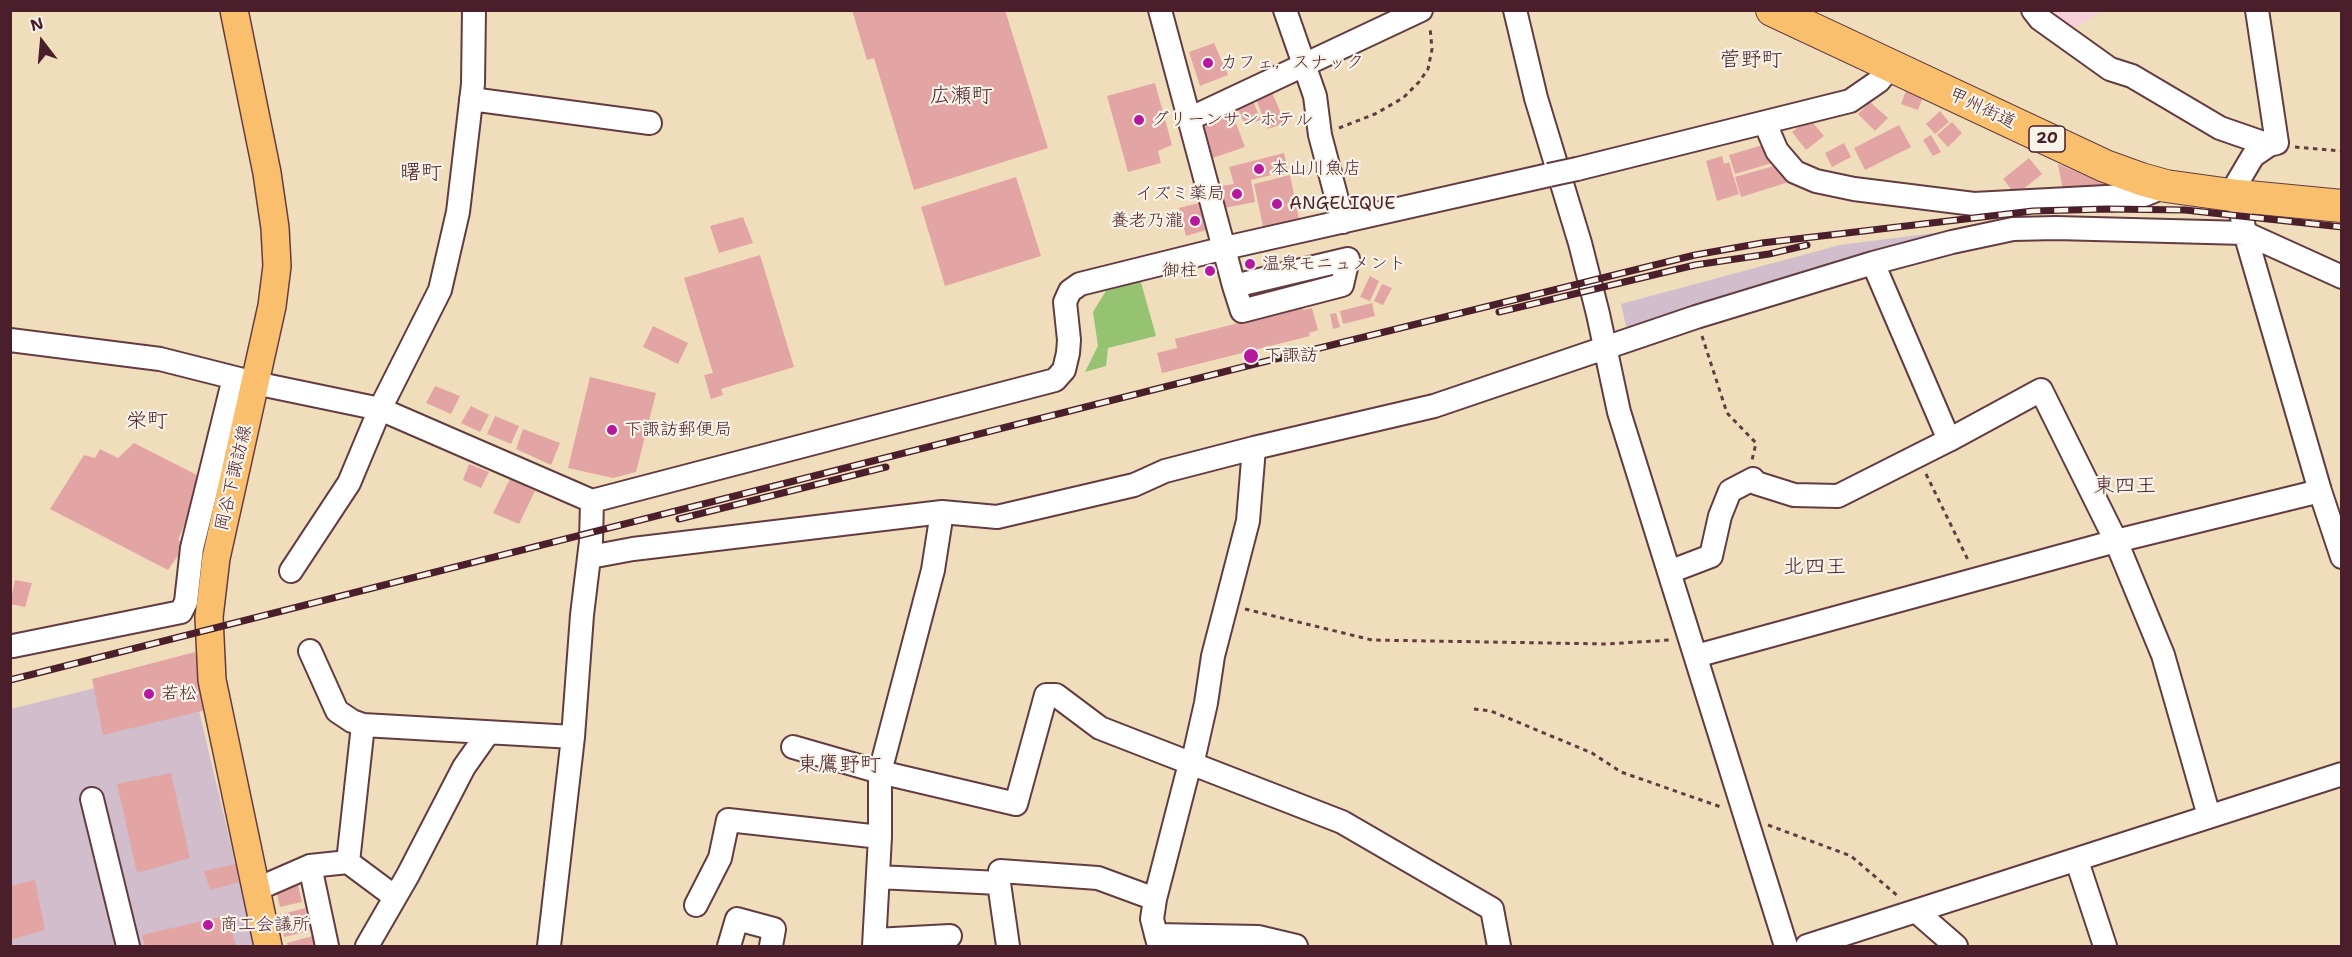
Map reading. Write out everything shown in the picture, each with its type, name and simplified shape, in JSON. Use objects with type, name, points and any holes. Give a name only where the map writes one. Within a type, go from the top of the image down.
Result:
[{"type":"highway","name":"甲州街道","points":[[1772,10],[2105,166],[2166,186],[2238,196],[2342,206]]},
{"type":"main road","name":"岡谷下諏訪線","points":[[234,10],[267,173],[275,228],[277,266],[272,306],[245,380],[216,558],[209,617],[212,680],[268,946]]},
{"type":"street","points":[[291,571],[349,483],[380,409],[440,290],[458,212],[471,99],[474,10]]},
{"type":"street","points":[[1160,10],[1234,286]]},
{"type":"street","points":[[1285,10],[1314,96],[1320,135],[1343,222]]},
{"type":"street","points":[[1515,10],[1536,98],[1580,243],[1619,412],[1786,946]]},
{"type":"street","points":[[2033,10],[2040,19],[2110,69],[2132,76],[2220,128],[2273,144]]},
{"type":"street","points":[[2257,10],[2273,144]]},
{"type":"street","points":[[1189,119],[1304,64],[1424,15]]},
{"type":"street","points":[[10,340],[160,359],[380,409],[592,501],[1055,380],[1064,370],[1068,354],[1069,340],[1065,302],[1070,291],[1080,284],[1225,248],[1577,169],[1850,101],[1879,81],[1891,66]]},
{"type":"street","points":[[471,99],[650,123]]},
{"type":"street","points":[[1765,123],[1777,151],[1795,172],[1816,181],[1854,189],[1974,204],[2144,195],[2166,186]]},
{"type":"street","points":[[2273,144],[2253,156],[2238,183],[2238,196],[2246,232],[2320,491],[2342,557]]},
{"type":"street","points":[[590,557],[633,549],[942,512],[997,518],[1134,485],[1165,471],[1254,448],[1434,406],[1695,317],[1873,262],[2013,229],[2246,232],[2342,277]]},
{"type":"street","points":[[1873,262],[1949,440]]},
{"type":"street","points":[[13,646],[181,612],[186,602],[192,548],[245,380]]},
{"type":"street","points":[[1670,572],[1710,556],[1720,516],[1730,492],[1753,479],[1756,483],[1794,495],[1838,496],[2041,390],[2116,541],[2163,655],[2209,816]]},
{"type":"street","points":[[1254,448],[1248,521],[1213,656],[1206,704],[1192,765],[1187,776],[1155,899],[1152,919],[1158,941],[1258,937],[1296,946]]},
{"type":"street","points":[[1693,647],[1977,579],[2116,541],[2320,491]]},
{"type":"street","points":[[549,946],[573,737],[582,615],[590,557],[592,501]]},
{"type":"street","points":[[942,512],[933,570],[880,772],[880,837],[874,943],[950,936]]},
{"type":"street","points":[[310,651],[338,711],[352,721],[363,725],[573,737]]},
{"type":"street","points":[[793,747],[880,772],[1016,804],[1046,695],[1056,695],[1100,728],[1342,822],[1492,909],[1499,946]]},
{"type":"street","points":[[348,862],[363,725]]},
{"type":"street","points":[[367,946],[396,897],[464,767],[488,733]]},
{"type":"street","points":[[1807,946],[2342,774]]},
{"type":"street","points":[[92,799],[128,946]]},
{"type":"street","points":[[696,904],[720,858],[728,820],[880,837]]},
{"type":"street","points":[[2077,861],[2105,946]]},
{"type":"street","points":[[255,890],[310,866],[348,862],[396,897]]},
{"type":"street","points":[[310,866],[327,946]]},
{"type":"street","points":[[1008,946],[999,883],[1000,871],[1098,878],[1155,899]]},
{"type":"street","points":[[878,877],[999,883]]},
{"type":"street","points":[[1917,912],[1956,946]]},
{"type":"street","points":[[729,946],[737,919],[774,929],[771,946]]},
{"type":"path","points":[[1320,135],[1375,114],[1403,98],[1419,82],[1428,69],[1433,39],[1424,15]]},
{"type":"path","points":[[2273,144],[2342,151]]},
{"type":"path","points":[[1695,317],[1727,414],[1756,443],[1750,467],[1753,479]]},
{"type":"path","points":[[1917,456],[1977,579]]},
{"type":"path","points":[[1227,605],[1372,640],[1693,647]]},
{"type":"path","points":[[1474,709],[1491,711],[1592,753],[1621,772],[1746,813],[1851,856],[1917,912]]},
{"type":"shaded area","points":[[2020,11],[2102,11],[2072,30],[2031,24]]},
{"type":"shaded area","points":[[1950,231],[1962,232],[1802,273],[1627,330],[1621,304],[1840,245]]},
{"type":"shaded area","points":[[188,665],[255,946],[11,946],[10,709]]},
{"type":"green space","points":[[1140,279],[1156,336],[1108,348],[1106,366],[1085,372],[1098,346],[1093,312],[1109,286]]},
{"type":"building","points":[[852,10],[1005,10],[1048,148],[914,190],[874,58],[867,60]]},
{"type":"building","name":"カフェ，スナック","points":[[1214,43],[1228,75],[1200,86],[1189,52]]},
{"type":"building","name":"グリーンサンホテル","points":[[1155,83],[1172,145],[1158,151],[1161,163],[1128,172],[1107,96]]},
{"type":"building","points":[[1909,83],[1926,89],[1918,110],[1901,104]]},
{"type":"building","points":[[1271,90],[1285,123],[1268,129],[1255,97]]},
{"type":"building","points":[[1251,96],[1261,120],[1245,125],[1235,103]]},
{"type":"building","points":[[1870,102],[1888,118],[1875,131],[1858,114]]},
{"type":"building","points":[[1231,110],[1245,147],[1213,158],[1200,121]]},
{"type":"building","points":[[1940,111],[1949,122],[1935,134],[1926,124]]},
{"type":"building","points":[[1809,118],[1824,136],[1806,150],[1792,132]]},
{"type":"building","points":[[1952,122],[1962,133],[1948,147],[1937,135]]},
{"type":"building","points":[[1899,125],[1911,147],[1865,170],[1854,148]]},
{"type":"building","points":[[1931,135],[1941,152],[1933,156],[1923,140]]},
{"type":"building","points":[[1844,143],[1851,157],[1832,167],[1825,153]]},
{"type":"building","points":[[1766,144],[1772,163],[1735,174],[1729,155]]},
{"type":"building","points":[[1284,153],[1288,171],[1251,180],[1255,202],[1224,208],[1220,186],[1234,184],[1229,167]]},
{"type":"building","points":[[1722,156],[1724,164],[1729,162],[1739,194],[1717,201],[1706,161]]},
{"type":"building","points":[[2029,158],[2042,174],[2016,195],[2003,179]]},
{"type":"building","points":[[1784,163],[1789,182],[1741,197],[1735,177]]},
{"type":"building","points":[[2058,164],[2110,186],[2085,196],[2062,186]]},
{"type":"building","name":"ANGELIQUE","points":[[1290,175],[1300,224],[1264,231],[1254,184]]},
{"type":"building","points":[[1016,177],[1041,256],[945,286],[921,207]]},
{"type":"building","name":"養老乃瀧","points":[[1203,202],[1210,229],[1186,236],[1179,208]]},
{"type":"building","points":[[743,217],[753,243],[719,253],[710,226]]},
{"type":"building","points":[[760,255],[794,367],[721,389],[723,395],[711,399],[704,375],[713,373],[684,278]]},
{"type":"building","points":[[1370,276],[1379,281],[1370,301],[1360,297]]},
{"type":"building","points":[[1382,284],[1392,288],[1383,305],[1374,301]]},
{"type":"building","points":[[1372,303],[1375,316],[1343,324],[1340,311]]},
{"type":"building","points":[[1302,307],[1303,310],[1312,308],[1318,330],[1309,333],[1310,336],[1162,373],[1157,353],[1177,348],[1175,339]]},
{"type":"building","points":[[1336,313],[1340,327],[1333,329],[1330,314]]},
{"type":"building","points":[[653,326],[688,343],[678,364],[643,347]]},
{"type":"building","name":"下諏訪郵便局","points":[[590,377],[656,393],[636,472],[613,478],[568,468]]},
{"type":"building","points":[[435,386],[460,396],[451,414],[426,403]]},
{"type":"building","points":[[471,406],[489,415],[480,432],[461,423]]},
{"type":"building","points":[[495,416],[519,426],[511,444],[487,434]]},
{"type":"building","points":[[523,429],[560,443],[551,465],[516,449]]},
{"type":"building","points":[[134,443],[197,475],[190,512],[178,540],[186,544],[168,570],[50,509],[84,455],[95,458],[100,449],[118,458]]},
{"type":"building","points":[[469,464],[489,472],[481,488],[463,480]]},
{"type":"building","points":[[510,479],[535,491],[519,524],[493,513]]},
{"type":"building","points":[[15,580],[32,583],[25,607],[10,604]]},
{"type":"building","name":"若松","points":[[195,652],[206,710],[103,735],[92,679]]},
{"type":"building","points":[[171,773],[190,858],[137,873],[117,784]]},
{"type":"building","points":[[236,864],[240,882],[210,890],[204,871]]},
{"type":"building","points":[[35,880],[45,930],[10,940],[10,886]]},
{"type":"building","points":[[297,880],[302,902],[280,907],[275,886]]},
{"type":"building","points":[[305,908],[309,931],[284,937],[279,915]]},
{"type":"building","name":"商工会議所","points":[[228,915],[236,946],[145,946],[142,935]]},
{"type":"building","points":[[313,936],[315,946],[288,946],[287,943]]},
{"type":"railway","points":[[10,680],[1243,367],[1695,255],[1762,243],[2033,211],[2185,210],[2342,227]]},
{"type":"railway","points":[[1499,312],[1695,265],[1769,254],[1807,245]]},
{"type":"railway","points":[[679,519],[886,467]]},
{"type":"place","name":"カフェ，スナック","points":[[1208,63]]},
{"type":"place","name":"グリーンサンホテル","points":[[1139,120]]},
{"type":"place","name":"本山川魚店","points":[[1259,169]]},
{"type":"place","name":"イズミ薬局","points":[[1237,194]]},
{"type":"place","name":"ANGELIQUE","points":[[1277,204]]},
{"type":"place","name":"養老乃瀧","points":[[1195,221]]},
{"type":"place","name":"温泉モニュメント","points":[[1250,264]]},
{"type":"place","name":"御柱","points":[[1210,271]]},
{"type":"place","name":"下諏訪","points":[[1251,356]]},
{"type":"place","name":"下諏訪郵便局","points":[[612,430]]},
{"type":"place","name":"若松","points":[[149,694]]},
{"type":"place","name":"商工会議所","points":[[208,925]]},
{"type":"district","name":"菅野町","points":[[1751,61]]},
{"type":"district","name":"広瀬町","points":[[961,97]]},
{"type":"district","name":"曙町","points":[[421,174]]},
{"type":"district","name":"栄町","points":[[147,422]]},
{"type":"district","name":"東四王","points":[[2125,487]]},
{"type":"district","name":"北四王","points":[[1815,568]]},
{"type":"district","name":"東鷹野町","points":[[839,766]]}]
